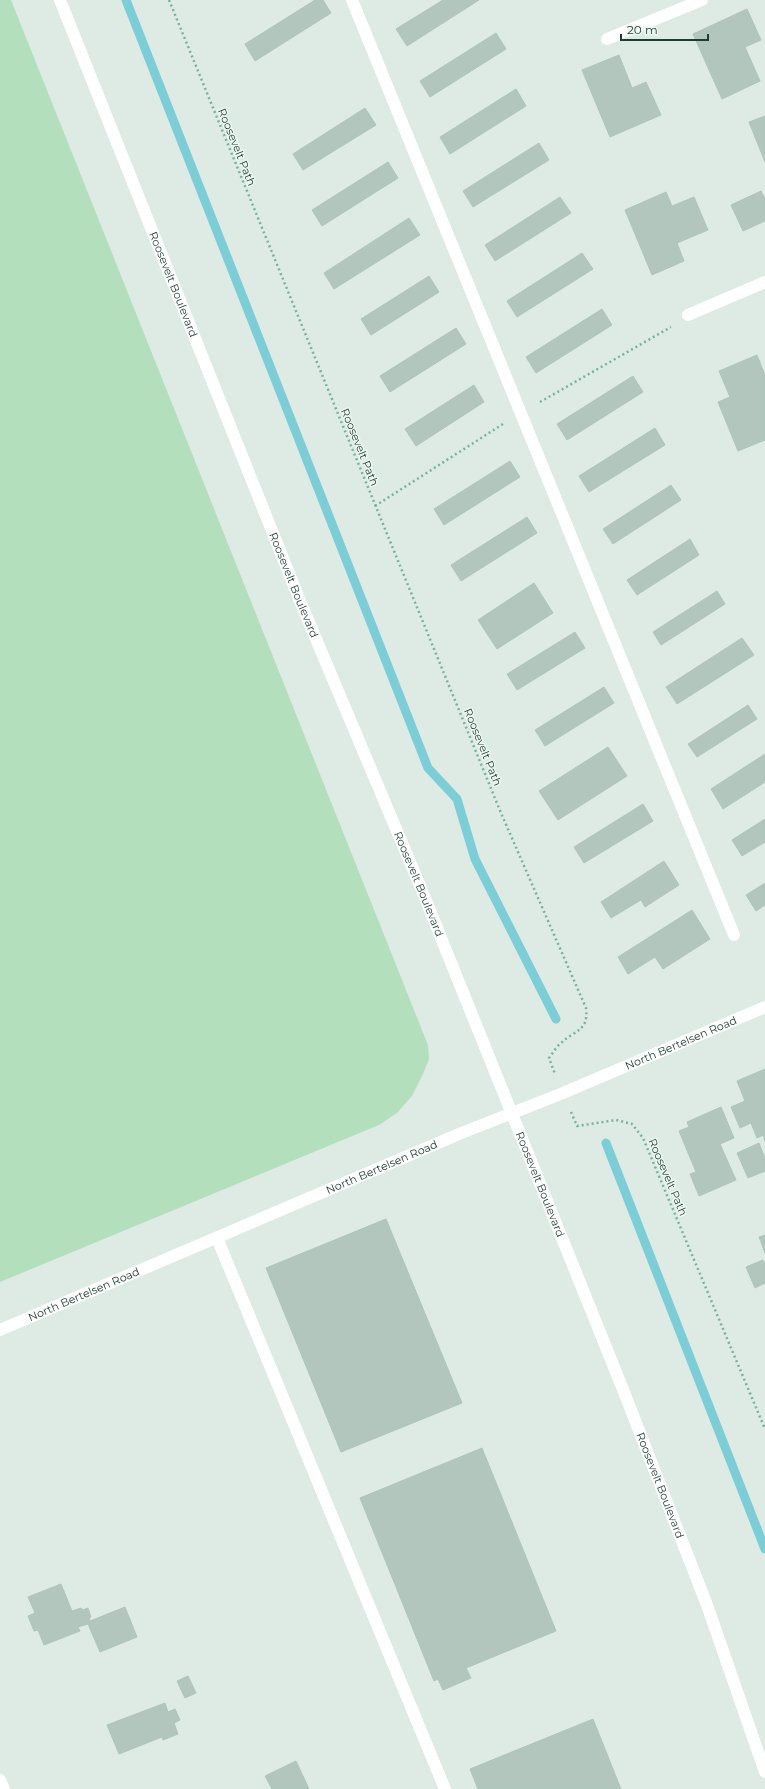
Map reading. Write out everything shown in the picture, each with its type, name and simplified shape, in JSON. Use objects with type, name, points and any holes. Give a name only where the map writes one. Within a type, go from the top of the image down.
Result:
[{"type":"street","name":"Roosevelt Boulevard","points":[[60,0],[300,601],[421,888],[513,1113],[707,1605],[765,1772]]},
{"type":"street","points":[[352,0],[734,935]]},
{"type":"street","points":[[607,39],[702,0]]},
{"type":"street","points":[[688,314],[765,282]]},
{"type":"street","name":"North Bertelsen Road","points":[[0,1330],[459,1134],[562,1093],[765,1006]]},
{"type":"street","points":[[217,1238],[445,1789]]},
{"type":"street","points":[[0,1780],[4,1789]]},
{"type":"path","name":"Roosevelt Path","points":[[169,0],[495,798],[586,1008],[587,1018],[582,1028],[560,1043],[549,1058],[562,1093],[577,1126],[616,1120],[632,1124],[643,1138],[765,1429]]},
{"type":"green space","points":[[0,0],[11,0],[428,1045],[429,1059],[412,1096],[397,1113],[379,1125],[0,1282]]},
{"type":"building","points":[[315,0],[323,0],[331,13],[255,61],[245,44]]},
{"type":"building","points":[[443,0],[479,0],[407,46],[396,29]]},
{"type":"building","points":[[747,9],[761,40],[745,47],[760,81],[722,99],[693,34]]},
{"type":"building","points":[[496,33],[506,49],[430,97],[420,81]]},
{"type":"building","points":[[619,55],[632,88],[646,82],[661,115],[610,137],[582,70]]},
{"type":"building","points":[[516,89],[526,106],[450,154],[440,137]]},
{"type":"building","points":[[365,108],[376,125],[303,170],[293,154]]},
{"type":"building","points":[[765,116],[765,162],[749,122]]},
{"type":"building","points":[[539,143],[549,160],[473,207],[463,191]]},
{"type":"building","points":[[388,162],[398,178],[322,226],[312,210]]},
{"type":"building","points":[[761,191],[765,199],[765,221],[743,231],[731,205]]},
{"type":"building","points":[[666,192],[672,206],[694,197],[708,230],[677,243],[684,261],[652,275],[625,210]]},
{"type":"building","points":[[560,197],[571,213],[495,261],[485,245]]},
{"type":"building","points":[[409,218],[420,235],[334,289],[324,273]]},
{"type":"building","points":[[582,253],[593,269],[517,317],[507,301]]},
{"type":"building","points":[[429,276],[439,292],[371,335],[361,319]]},
{"type":"building","points":[[602,309],[612,325],[536,373],[526,357]]},
{"type":"building","points":[[456,328],[466,344],[390,392],[380,376]]},
{"type":"building","points":[[757,355],[765,375],[765,440],[738,451],[718,402],[730,397],[719,371]]},
{"type":"building","points":[[633,376],[643,392],[567,440],[557,424]]},
{"type":"building","points":[[474,385],[484,402],[416,446],[405,429]]},
{"type":"building","points":[[655,428],[665,445],[589,492],[579,476]]},
{"type":"building","points":[[510,461],[520,477],[444,525],[434,509]]},
{"type":"building","points":[[671,485],[681,500],[613,544],[603,529]]},
{"type":"building","points":[[527,517],[537,533],[461,581],[451,565]]},
{"type":"building","points":[[690,539],[699,555],[637,595],[627,580]]},
{"type":"building","points":[[534,583],[553,613],[497,649],[478,620]]},
{"type":"building","points":[[717,591],[725,604],[661,645],[653,632]]},
{"type":"building","points":[[575,632],[585,648],[517,690],[507,674]]},
{"type":"building","points":[[742,638],[754,655],[677,704],[666,687]]},
{"type":"building","points":[[604,687],[614,703],[545,746],[535,730]]},
{"type":"building","points":[[748,705],[757,719],[697,757],[688,744]]},
{"type":"building","points":[[608,747],[627,776],[558,820],[539,791]]},
{"type":"building","points":[[765,754],[765,782],[723,809],[711,789]]},
{"type":"building","points":[[643,804],[653,821],[584,863],[574,847]]},
{"type":"building","points":[[765,819],[765,842],[742,856],[732,840]]},
{"type":"building","points":[[664,861],[679,885],[645,907],[641,900],[611,918],[601,902]]},
{"type":"building","points":[[765,883],[765,905],[756,911],[746,895]]},
{"type":"building","points":[[692,910],[710,939],[663,969],[655,957],[628,974],[618,957]]},
{"type":"building","points":[[765,1069],[765,1141],[763,1135],[757,1138],[751,1123],[740,1128],[731,1107],[745,1101],[737,1081]]},
{"type":"building","points":[[721,1107],[734,1138],[720,1144],[736,1180],[699,1196],[690,1174],[696,1172],[679,1131],[689,1127],[687,1122]]},
{"type":"building","points":[[759,1143],[765,1158],[765,1171],[748,1178],[737,1153]]},
{"type":"building","points":[[386,1219],[462,1403],[341,1452],[266,1268]]},
{"type":"building","points":[[765,1235],[765,1253],[759,1237]]},
{"type":"building","points":[[763,1260],[765,1264],[765,1283],[755,1288],[746,1267]]},
{"type":"building","points":[[482,1448],[556,1631],[466,1668],[471,1678],[443,1690],[438,1679],[434,1681],[360,1498]]},
{"type":"building","points":[[61,1584],[72,1611],[81,1608],[83,1610],[88,1608],[91,1617],[89,1618],[90,1621],[125,1607],[137,1637],[100,1652],[88,1624],[78,1627],[80,1631],[44,1645],[38,1630],[34,1631],[28,1616],[35,1613],[28,1597]]},
{"type":"building","points":[[188,1676],[196,1693],[185,1698],[177,1681]]},
{"type":"building","points":[[165,1703],[168,1712],[175,1709],[180,1720],[174,1723],[178,1734],[163,1740],[162,1737],[119,1754],[107,1725]]},
{"type":"building","points":[[593,1719],[621,1789],[478,1789],[470,1769]]},
{"type":"building","points":[[296,1761],[309,1789],[272,1789],[265,1776]]},
{"type":"waterway","points":[[126,0],[428,768],[457,799],[475,859],[556,1019]]},
{"type":"waterway","points":[[606,1143],[765,1549]]}]
